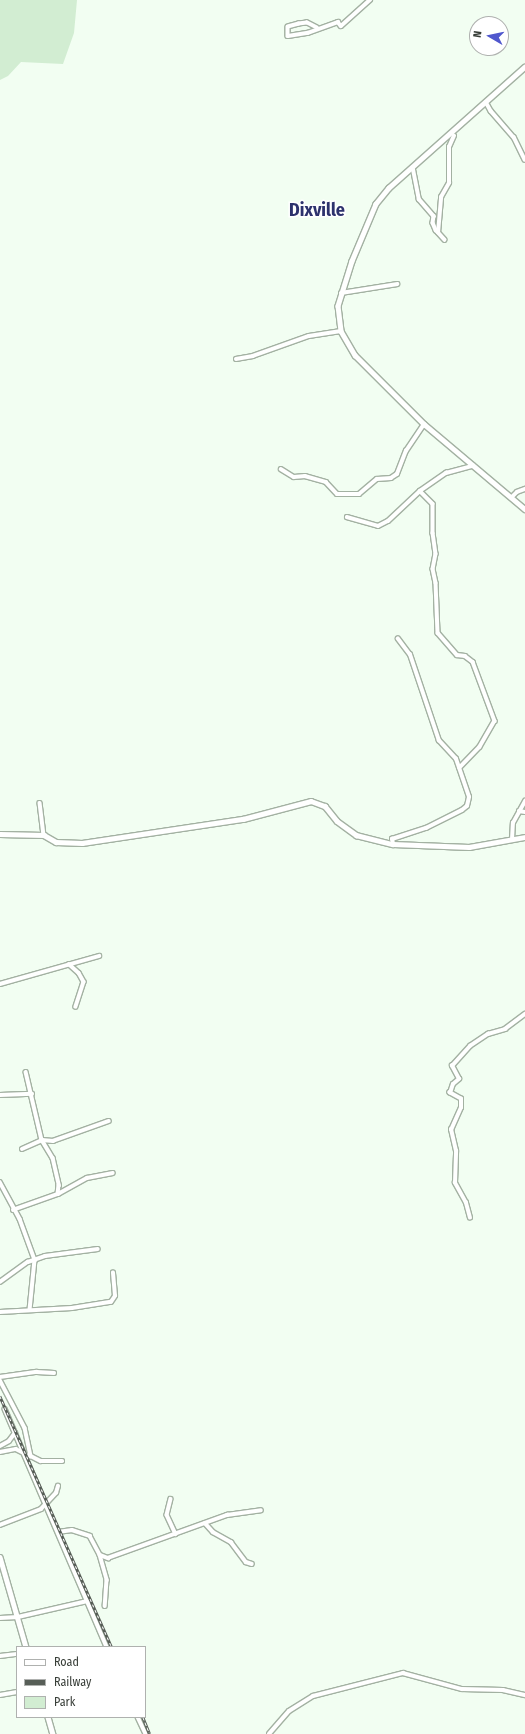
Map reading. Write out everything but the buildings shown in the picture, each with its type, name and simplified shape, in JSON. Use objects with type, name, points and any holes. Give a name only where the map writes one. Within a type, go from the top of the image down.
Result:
[{"type":"main road","points":[[525,67],[389,188],[376,204],[341,293],[338,306],[341,331],[354,355],[424,424],[525,509]]},
{"type":"main road","points":[[0,834],[44,835],[56,842],[82,843],[243,819],[311,801],[325,806],[337,820],[356,834],[393,844],[469,847],[525,837]]},
{"type":"main road","points":[[0,1557],[26,1646]]},
{"type":"main road","points":[[48,1718],[53,1734]]},
{"type":"street","points":[[317,28],[308,23],[288,27],[288,36],[308,33],[317,28],[338,22],[341,26],[370,0]]},
{"type":"street","points":[[486,102],[491,111],[514,137],[525,160]]},
{"type":"street","points":[[438,233],[441,197],[449,183],[449,147],[454,136]]},
{"type":"street","points":[[413,167],[414,187],[418,200],[434,216],[433,223],[438,233],[445,240]]},
{"type":"street","points":[[341,293],[397,284]]},
{"type":"street","points":[[236,359],[253,356],[309,336],[341,331]]},
{"type":"street","points":[[281,470],[294,477],[305,476],[326,482],[337,494],[359,494],[377,480],[391,478],[397,474],[406,451],[424,424]]},
{"type":"street","points":[[347,517],[378,526],[388,521],[420,491],[446,473],[473,466]]},
{"type":"street","points":[[511,498],[517,492],[525,489]]},
{"type":"street","points":[[420,491],[433,504],[433,533],[436,554],[433,569],[436,582],[438,633],[457,655],[465,656],[473,662],[495,721],[480,747],[460,768]]},
{"type":"street","points":[[393,844],[392,839],[426,828],[467,806],[468,791],[456,759],[439,741],[413,661],[398,639]]},
{"type":"street","points":[[512,840],[513,823],[525,801]]},
{"type":"street","points":[[40,803],[44,835]]},
{"type":"street","points":[[519,811],[525,812]]},
{"type":"street","points":[[0,984],[99,956]]},
{"type":"street","points":[[68,964],[79,973],[84,982],[76,1007]]},
{"type":"street","points":[[470,1218],[466,1203],[455,1183],[456,1151],[451,1130],[461,1108],[461,1099],[450,1093],[453,1084],[459,1079],[452,1066],[470,1046],[488,1034],[505,1029],[525,1014]]},
{"type":"street","points":[[26,1072],[42,1140],[53,1158],[59,1184],[58,1194]]},
{"type":"street","points":[[0,1095],[32,1094]]},
{"type":"street","points":[[22,1149],[42,1140],[53,1141],[109,1121]]},
{"type":"street","points":[[13,1210],[58,1194],[87,1178],[113,1173]]},
{"type":"street","points":[[0,1182],[13,1210],[20,1219],[35,1260],[36,1272],[30,1310]]},
{"type":"street","points":[[0,1282],[35,1260],[45,1256],[98,1249]]},
{"type":"street","points":[[0,1312],[111,1302],[115,1296],[113,1273]]},
{"type":"street","points":[[31,1456],[25,1428],[0,1379],[37,1372],[54,1373]]},
{"type":"street","points":[[5,1409],[107,1646]]},
{"type":"street","points":[[0,1446],[9,1441],[15,1433]]},
{"type":"street","points":[[0,1452],[16,1449],[41,1461],[62,1461]]},
{"type":"street","points":[[0,1525],[35,1512],[56,1493],[58,1486]]},
{"type":"street","points":[[171,1499],[167,1515],[176,1534]]},
{"type":"street","points":[[100,1555],[108,1558],[116,1557],[227,1515],[261,1510]]},
{"type":"street","points":[[205,1524],[213,1532],[231,1542],[246,1562],[252,1564]]},
{"type":"street","points":[[58,1532],[72,1530],[90,1536],[100,1555],[107,1580],[105,1606]]},
{"type":"street","points":[[0,1618],[18,1617],[88,1601]]},
{"type":"street","points":[[0,1656],[16,1654]]},
{"type":"street","points":[[268,1734],[289,1711],[313,1696],[403,1673],[462,1689],[503,1690],[525,1695]]},
{"type":"street","points":[[0,1695],[16,1692]]},
{"type":"street","points":[[138,1718],[146,1734]]},
{"type":"green space","points":[[0,0],[77,0],[74,33],[63,64],[21,62],[8,76],[0,80]]},
{"type":"railway","points":[[0,1396],[112,1646]]},
{"type":"railway","points":[[143,1718],[150,1734]]},
{"type":"district","name":"Dixville","points":[[317,210]]}]
